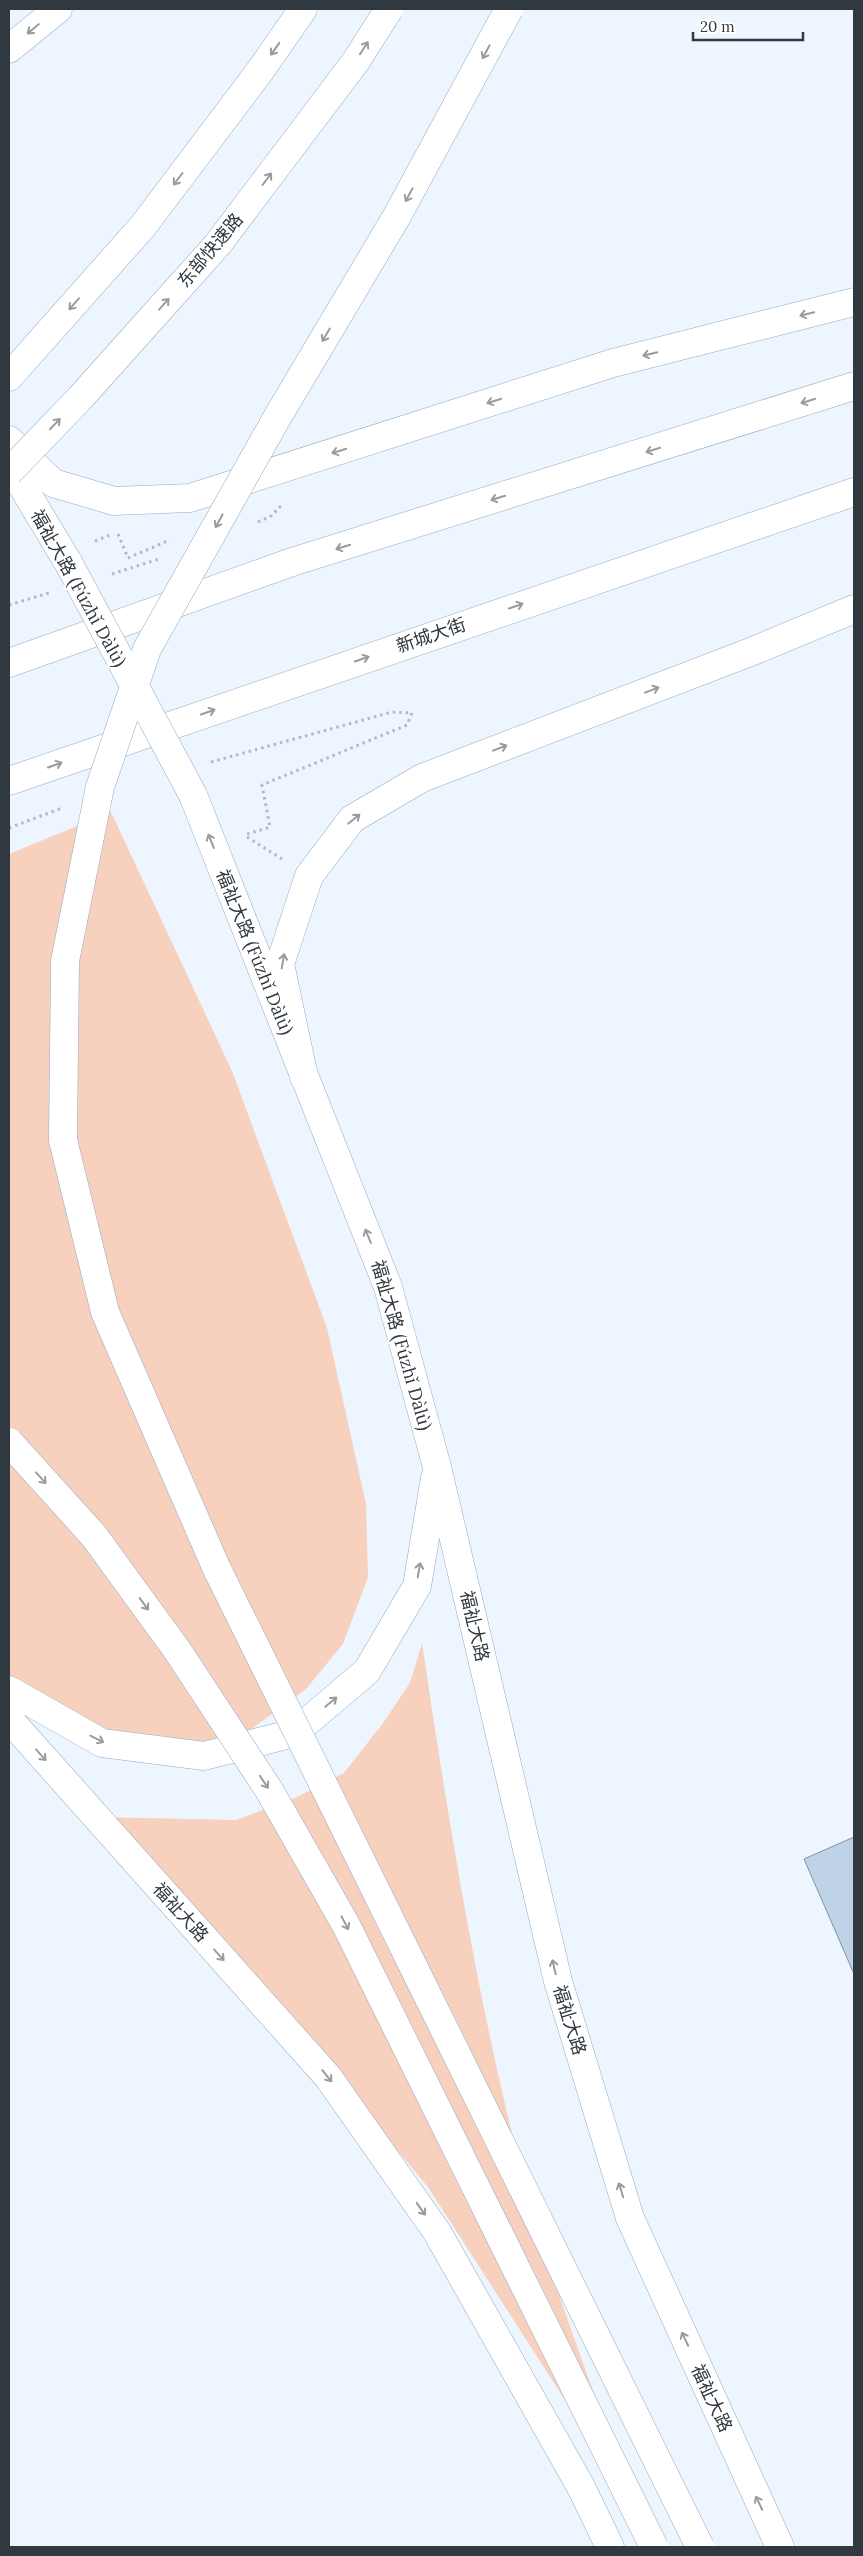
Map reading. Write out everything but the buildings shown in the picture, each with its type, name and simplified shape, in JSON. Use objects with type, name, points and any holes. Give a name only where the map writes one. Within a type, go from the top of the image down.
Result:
[{"type":"main road","points":[[9,49],[58,9]]},
{"type":"main road","points":[[9,377],[143,226],[260,71],[303,9]]},
{"type":"main road","name":"东部快速路","points":[[9,472],[81,397],[218,244],[356,61],[389,9]]},
{"type":"main road","points":[[509,9],[397,216],[278,416],[147,649],[100,787],[65,961],[63,1140],[105,1312],[216,1567],[700,2547]]},
{"type":"main road","points":[[9,440],[53,482],[114,501],[190,498],[613,363],[854,302]]},
{"type":"main road","points":[[9,663],[292,562],[854,386]]},
{"type":"main road","name":"福祉大路 (Fúzhǐ Dàlù)","points":[[9,464],[69,564],[193,795],[388,1287],[437,1467]]},
{"type":"main road","name":"新城大街","points":[[9,781],[854,492]]},
{"type":"main road","points":[[304,1077],[280,964],[309,876],[352,819],[422,778],[744,655],[854,609]]},
{"type":"main road","points":[[9,1442],[94,1536],[177,1650],[270,1790],[346,1925],[654,2547]]},
{"type":"main road","points":[[9,1690],[102,1743],[204,1756],[294,1733],[367,1671],[417,1586],[437,1467]]},
{"type":"main road","name":"福祉大路","points":[[437,1467],[558,1981],[630,2218],[780,2547]]},
{"type":"main road","name":"福祉大路","points":[[9,1719],[328,2077],[437,2232],[581,2487],[610,2547]]},
{"type":"path","points":[[91,543],[117,533],[128,558]]},
{"type":"path","points":[[240,828],[244,835],[270,827],[262,785],[407,725],[412,713],[392,712],[267,746]]},
{"type":"shaded area","points":[[111,812],[232,1071],[327,1328],[366,1504],[368,1577],[343,1644],[306,1689],[250,1730],[202,1750],[144,1754],[9,1701],[9,854]]},
{"type":"shaded area","points":[[422,1643],[462,1896],[500,2084],[539,2233],[582,2361],[629,2487],[626,2495],[428,2187],[309,2044],[97,1817],[236,1820],[297,1797],[344,1773],[383,1723],[410,1683]]}]
